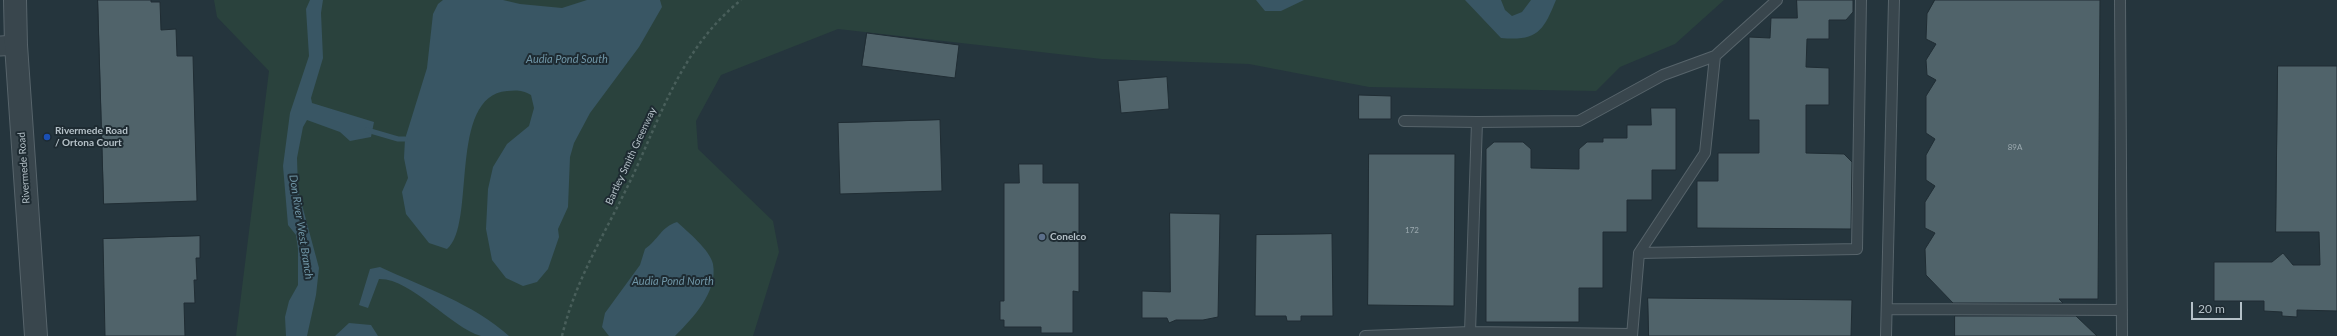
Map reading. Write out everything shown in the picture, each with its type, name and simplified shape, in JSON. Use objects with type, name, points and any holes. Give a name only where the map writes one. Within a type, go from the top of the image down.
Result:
[{"type":"street","name":"Rivermede Road","points":[[15,0],[8,45],[36,336]]},
{"type":"lane","points":[[1404,121],[1579,121],[1664,75],[1715,56],[1777,0]]},
{"type":"lane","points":[[1639,253],[1857,249],[1861,0]]},
{"type":"lane","points":[[1886,336],[1894,0]]},
{"type":"lane","points":[[2120,0],[2122,336]]},
{"type":"lane","points":[[1365,336],[1465,334],[1632,335],[1639,253],[1705,153],[1715,56]]},
{"type":"lane","points":[[1465,334],[1477,122]]},
{"type":"lane","points":[[1887,309],[2122,310]]},
{"type":"path","name":"Bartley Smith Greenway","points":[[562,336],[568,309],[583,273],[634,173],[665,102],[694,49],[724,14],[741,0]]},
{"type":"green space","points":[[214,0],[1724,0],[1675,44],[1620,67],[1596,91],[1369,87],[1249,64],[1102,59],[838,29],[721,75],[696,121],[698,149],[773,221],[779,252],[753,336],[236,336],[269,71],[217,17]]},
{"type":"water","name":"Don River West Branch","points":[[310,0],[323,0],[321,13],[323,58],[311,98],[312,103],[374,122],[371,137],[350,141],[340,132],[307,120],[303,127],[297,158],[298,190],[319,268],[316,295],[307,336],[286,336],[285,317],[289,301],[298,285],[298,249],[296,235],[288,225],[283,166],[290,113],[309,56],[306,9]]},
{"type":"water","name":"Audia Pond South","points":[[443,0],[503,0],[520,4],[562,8],[587,0],[660,0],[662,7],[639,47],[590,113],[574,143],[570,157],[568,207],[558,229],[559,237],[548,269],[537,282],[523,286],[506,278],[492,260],[486,229],[488,189],[493,167],[507,144],[529,126],[534,108],[531,95],[514,90],[507,91],[488,98],[477,114],[470,137],[461,215],[456,236],[447,249],[429,243],[406,214],[402,192],[408,178],[404,158],[405,139],[427,68],[433,14],[438,4]]},
{"type":"water","points":[[1256,0],[1304,0],[1281,11],[1265,11]]},
{"type":"water","points":[[1465,0],[1501,0],[1505,10],[1512,16],[1522,12],[1531,0],[1556,0],[1547,20],[1537,32],[1531,36],[1513,39],[1501,38]]},
{"type":"water","name":"Audia Pond North","points":[[677,222],[703,247],[708,253],[713,264],[714,274],[712,285],[703,304],[675,336],[609,336],[602,327],[605,313],[640,265],[645,249],[667,227]]},
{"type":"water","points":[[380,267],[464,305],[509,336],[481,336],[469,331],[417,294],[404,286],[391,281],[379,279],[368,308],[359,305],[370,269]]},
{"type":"water","points":[[349,323],[371,325],[378,336],[335,336]]},
{"type":"building","points":[[98,0],[151,0],[151,2],[160,2],[161,30],[176,29],[177,56],[193,56],[197,201],[104,204]]},
{"type":"building","points":[[1797,0],[1853,0],[1853,12],[1846,20],[1829,20],[1829,39],[1807,39],[1806,67],[1829,68],[1829,105],[1806,105],[1806,153],[1844,154],[1852,162],[1851,229],[1697,228],[1697,181],[1718,181],[1718,153],[1759,153],[1759,120],[1749,120],[1749,37],[1770,38],[1771,18],[1797,18]]},
{"type":"building","points":[[1935,0],[2100,0],[2098,299],[2059,299],[2063,303],[1953,303],[1926,275],[1925,249],[1935,233],[1925,228],[1925,202],[1935,186],[1926,180],[1926,155],[1935,139],[1926,133],[1926,96],[1936,80],[1927,75],[1926,60],[1936,44],[1926,39],[1927,14]]},
{"type":"building","points":[[867,33],[959,45],[955,78],[862,66]]},
{"type":"building","points":[[2278,66],[2337,66],[2337,311],[2297,310],[2297,317],[2282,316],[2282,312],[2264,311],[2264,301],[2214,301],[2214,262],[2272,262],[2283,253],[2293,265],[2320,265],[2319,232],[2276,232]]},
{"type":"building","points":[[1167,77],[1169,109],[1121,113],[1118,81]]},
{"type":"building","points":[[1359,95],[1391,96],[1391,119],[1359,119]]},
{"type":"building","points":[[1651,108],[1676,108],[1676,170],[1652,170],[1652,200],[1627,200],[1627,232],[1603,232],[1603,288],[1579,288],[1579,322],[1486,322],[1486,149],[1494,142],[1523,142],[1531,149],[1531,168],[1579,169],[1579,149],[1587,142],[1603,142],[1603,138],[1627,138],[1627,125],[1651,125]]},
{"type":"building","points":[[940,120],[942,191],[840,194],[838,123]]},
{"type":"building","points":[[1369,154],[1455,154],[1454,306],[1368,305]]},
{"type":"building","name":"Conelco","points":[[1019,164],[1043,164],[1043,183],[1079,183],[1079,292],[1073,291],[1073,333],[1041,333],[1041,327],[1004,327],[1004,320],[1000,320],[1000,301],[1004,301],[1004,183],[1019,183]]},
{"type":"building","points":[[1170,213],[1220,214],[1218,317],[1203,320],[1176,320],[1169,323],[1167,318],[1142,318],[1142,291],[1170,292]]},
{"type":"building","points":[[1332,234],[1333,316],[1301,316],[1301,321],[1287,321],[1286,316],[1255,316],[1256,235]]},
{"type":"building","points":[[200,236],[200,258],[196,258],[197,280],[194,280],[195,303],[184,303],[185,336],[105,336],[103,239]]},
{"type":"building","points":[[1648,298],[1852,300],[1851,336],[1649,336]]},
{"type":"building","points":[[1955,316],[2076,316],[2097,336],[1955,336]]},
{"type":"waterway","points":[[367,130],[398,139],[405,139]]},
{"type":"place","name":"Rivermede Road / Ortona Court","points":[[47,137]]},
{"type":"place","name":"Conelco","points":[[1042,237]]}]
